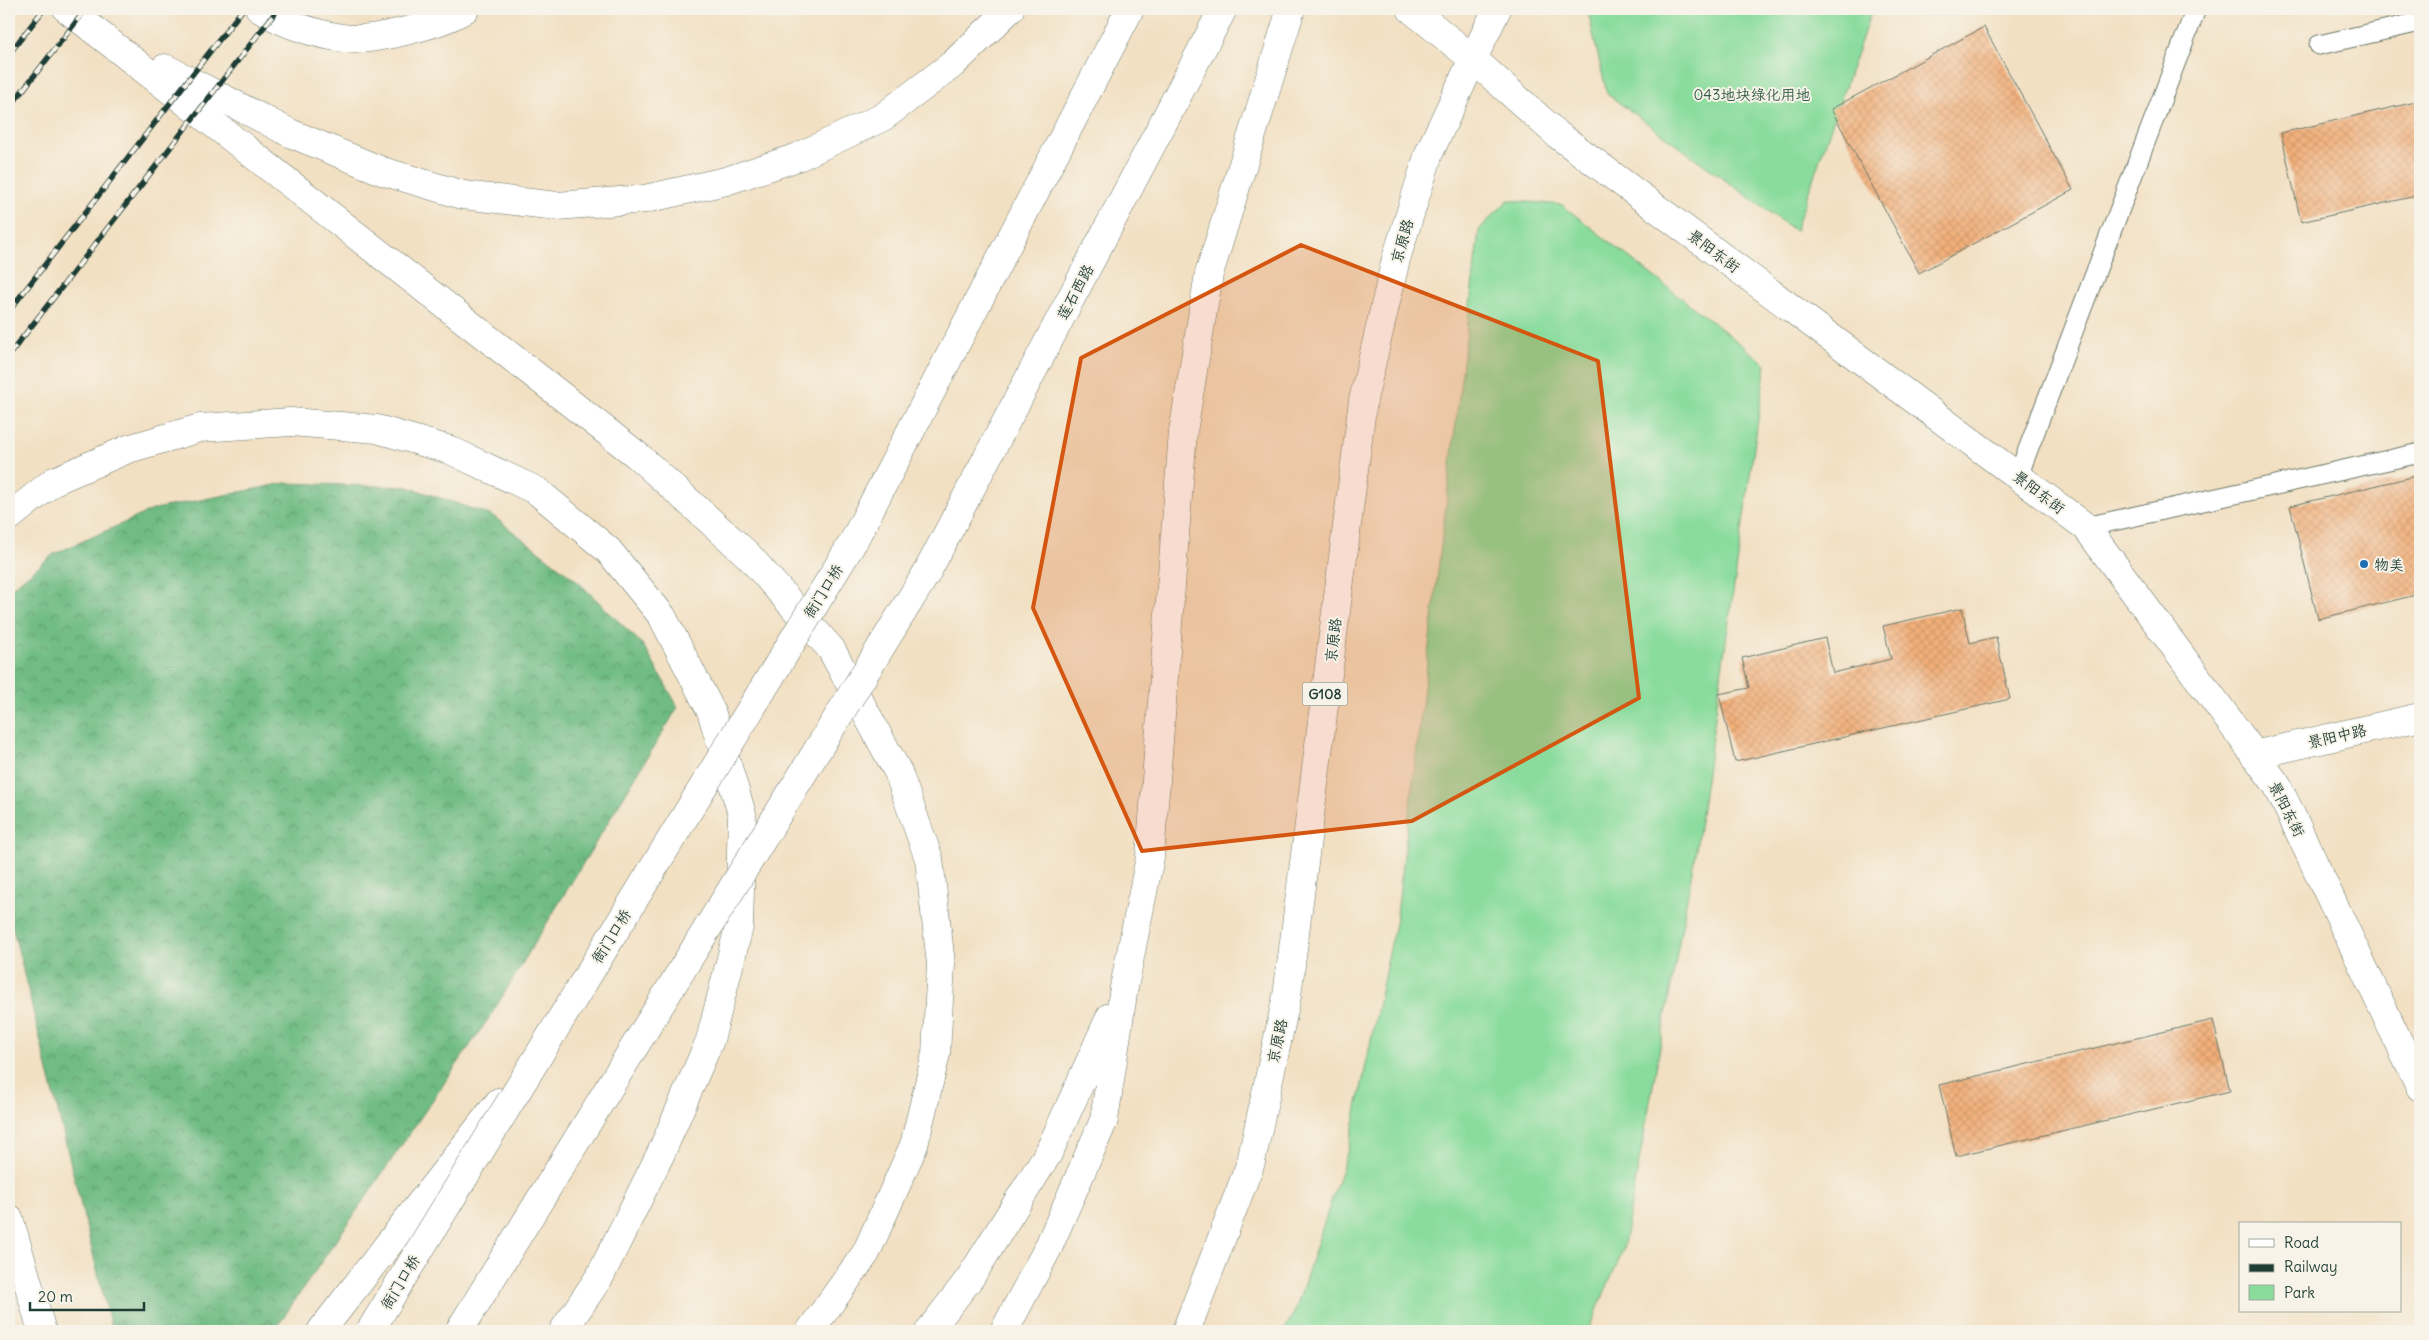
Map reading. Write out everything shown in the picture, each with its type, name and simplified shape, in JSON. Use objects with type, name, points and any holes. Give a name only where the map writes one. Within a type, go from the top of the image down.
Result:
[{"type":"main road","points":[[67,9],[104,36],[638,456],[748,555],[831,649],[898,772],[930,859],[941,964],[936,1054],[914,1146],[866,1254],[810,1331]]},
{"type":"main road","points":[[260,9],[281,21],[345,39],[400,33],[455,15],[465,9]]},
{"type":"main road","points":[[104,36],[290,134],[382,171],[463,195],[557,206],[644,199],[726,181],[798,157],[882,117],[953,64],[1010,9]]},
{"type":"main road","name":"衙门口桥","points":[[370,1331],[853,542],[1130,9]]},
{"type":"main road","name":"莲石西路","points":[[459,1331],[926,574],[1223,9]]},
{"type":"main road","points":[[1004,1331],[1048,1248],[1104,1120],[1124,987],[1150,857],[1183,432],[1207,283],[1281,34],[1291,9]]},
{"type":"main road","points":[[1411,9],[1473,59]]},
{"type":"main road","name":"京原路","points":[[1186,1331],[1251,1162],[1286,996],[1363,400],[1396,259],[1428,153],[1496,9]]},
{"type":"main road","name":"景阳东街","points":[[1473,59],[1558,135],[2086,527],[2277,785],[2420,1087]]},
{"type":"main road","points":[[9,517],[54,481],[128,449],[200,428],[291,422],[377,430],[450,450],[537,491],[608,550],[662,616],[711,711],[742,814],[740,927],[710,1040],[661,1153],[600,1276],[563,1331]]},
{"type":"main road","name":"景阳中路","points":[[2254,755],[2420,717]]},
{"type":"main road","points":[[930,1331],[970,1278],[1049,1152],[1124,987]]},
{"type":"main road","points":[[321,1331],[544,1044]]},
{"type":"main road","points":[[9,1218],[42,1331]]},
{"type":"lane","points":[[2018,476],[2196,9]]},
{"type":"lane","points":[[2319,45],[2420,22]]},
{"type":"lane","points":[[2086,527],[2420,453]]},
{"type":"highlighted area","points":[[1301,245],[1598,361],[1639,698],[1412,821],[1142,851],[1033,608],[1081,358]]},
{"type":"green space","name":"043地块绿化用地","points":[[1590,9],[1872,9],[1795,231],[1607,94],[1588,12]]},
{"type":"green space","points":[[1508,200],[1562,205],[1766,364],[1696,849],[1623,1250],[1588,1331],[1284,1331],[1295,1311],[1349,1147],[1397,914],[1479,230]]},
{"type":"green space","points":[[285,483],[408,487],[493,516],[576,580],[643,645],[678,707],[491,1015],[274,1331],[112,1331],[9,913],[9,590],[54,554],[155,509]]},
{"type":"building","points":[[1984,27],[2073,190],[1919,273],[1831,109]]},
{"type":"building","points":[[2420,101],[2420,195],[2301,222],[2281,133]]},
{"type":"building","points":[[2420,475],[2420,594],[2318,619],[2290,506]]},
{"type":"building","points":[[1962,608],[1970,643],[1996,637],[2010,699],[1735,762],[1719,694],[1749,688],[1742,658],[1825,638],[1833,673],[1891,659],[1883,626]]},
{"type":"building","points":[[2420,882],[2420,913],[2419,913],[2413,884]]},
{"type":"building","points":[[2213,1020],[2230,1091],[1956,1156],[1939,1085]]},
{"type":"railway","points":[[9,54],[44,9]]},
{"type":"railway","points":[[9,108],[86,9]]},
{"type":"railway","points":[[9,311],[243,9]]},
{"type":"railway","points":[[9,355],[278,9]]},
{"type":"place","name":"物美","points":[[2364,564]]}]
